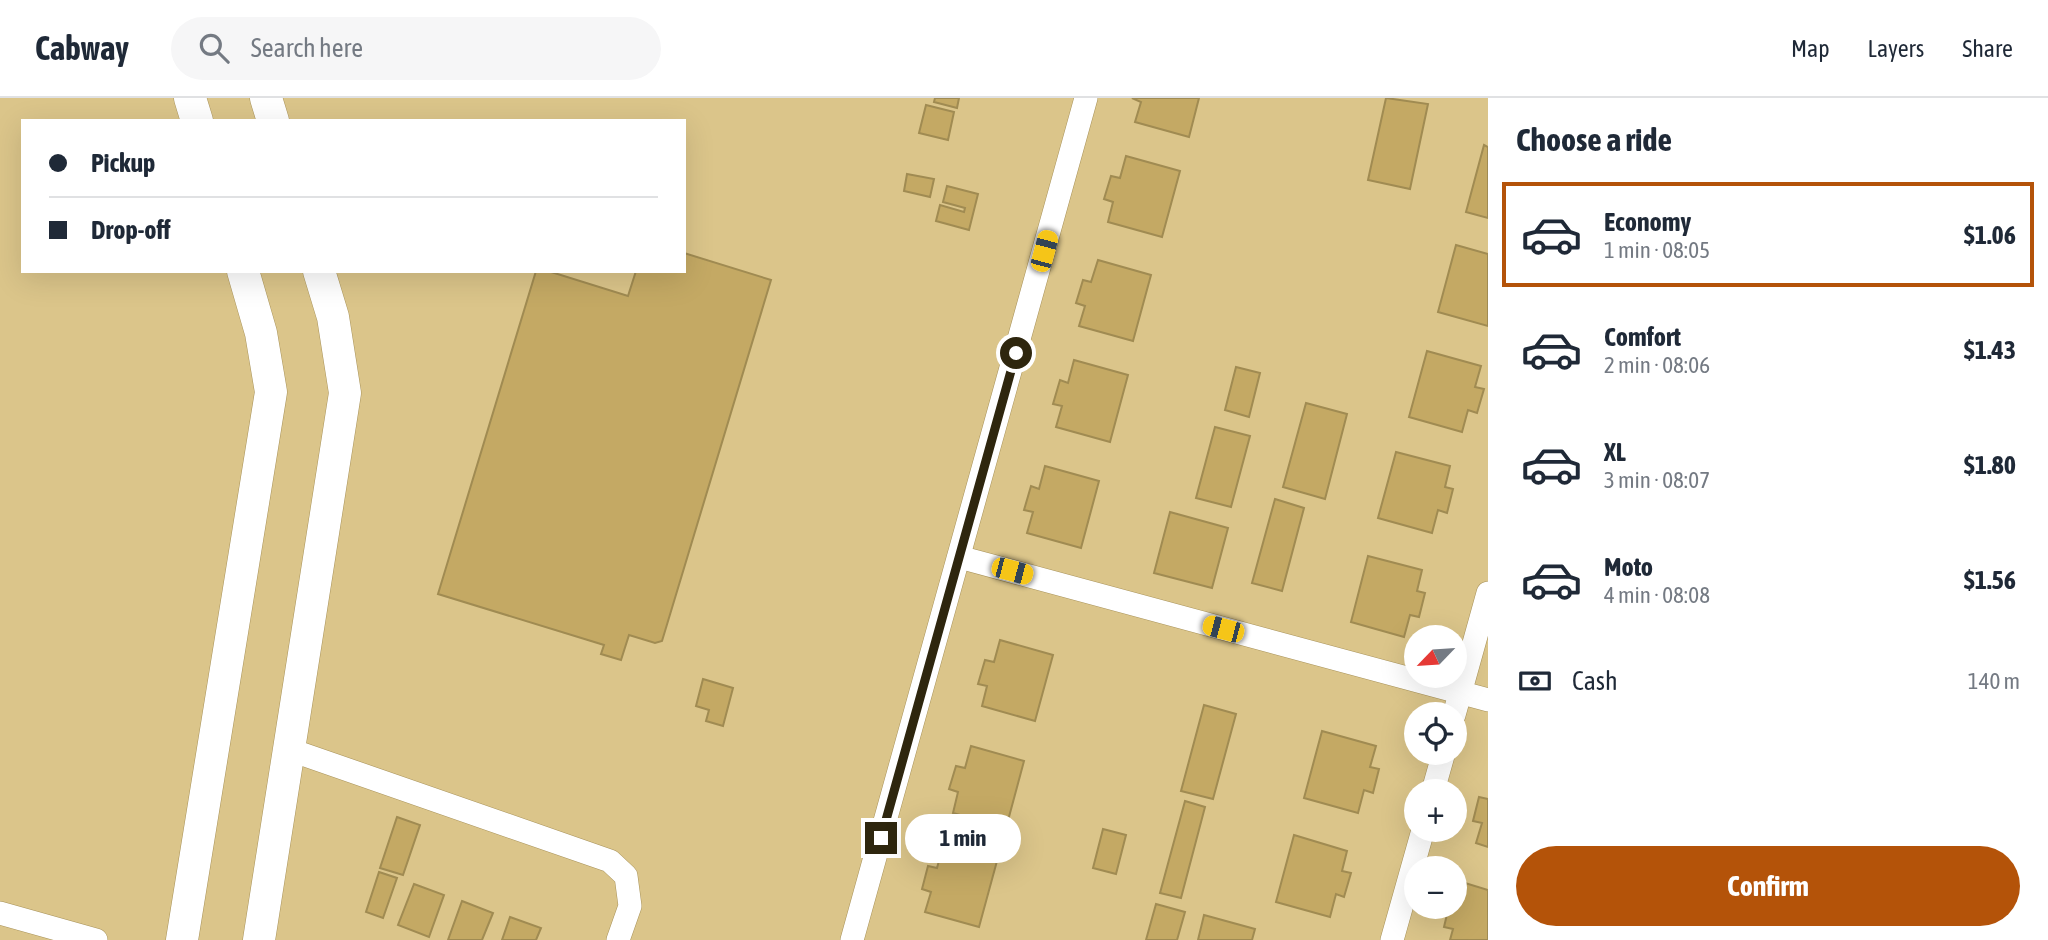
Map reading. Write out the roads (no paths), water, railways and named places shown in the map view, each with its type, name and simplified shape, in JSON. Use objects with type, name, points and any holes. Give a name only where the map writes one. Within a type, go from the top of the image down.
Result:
[{"type":"street","points":[[190,98],[196,119]]},
{"type":"street","points":[[266,98],[272,119]]},
{"type":"street","points":[[852,940],[1086,98]]},
{"type":"street","points":[[183,940],[271,392],[261,333],[244,273]]},
{"type":"street","points":[[259,940],[345,393],[333,317],[320,273]]},
{"type":"street","points":[[959,557],[1450,702]]},
{"type":"street","points":[[1458,702],[1488,593]]},
{"type":"street","points":[[1467,703],[1488,701]]},
{"type":"street","points":[[288,749],[610,861],[626,876],[630,906],[618,940]]},
{"type":"street","points":[[1392,940],[1420,842]]},
{"type":"street","points":[[0,913],[96,940]]}]
